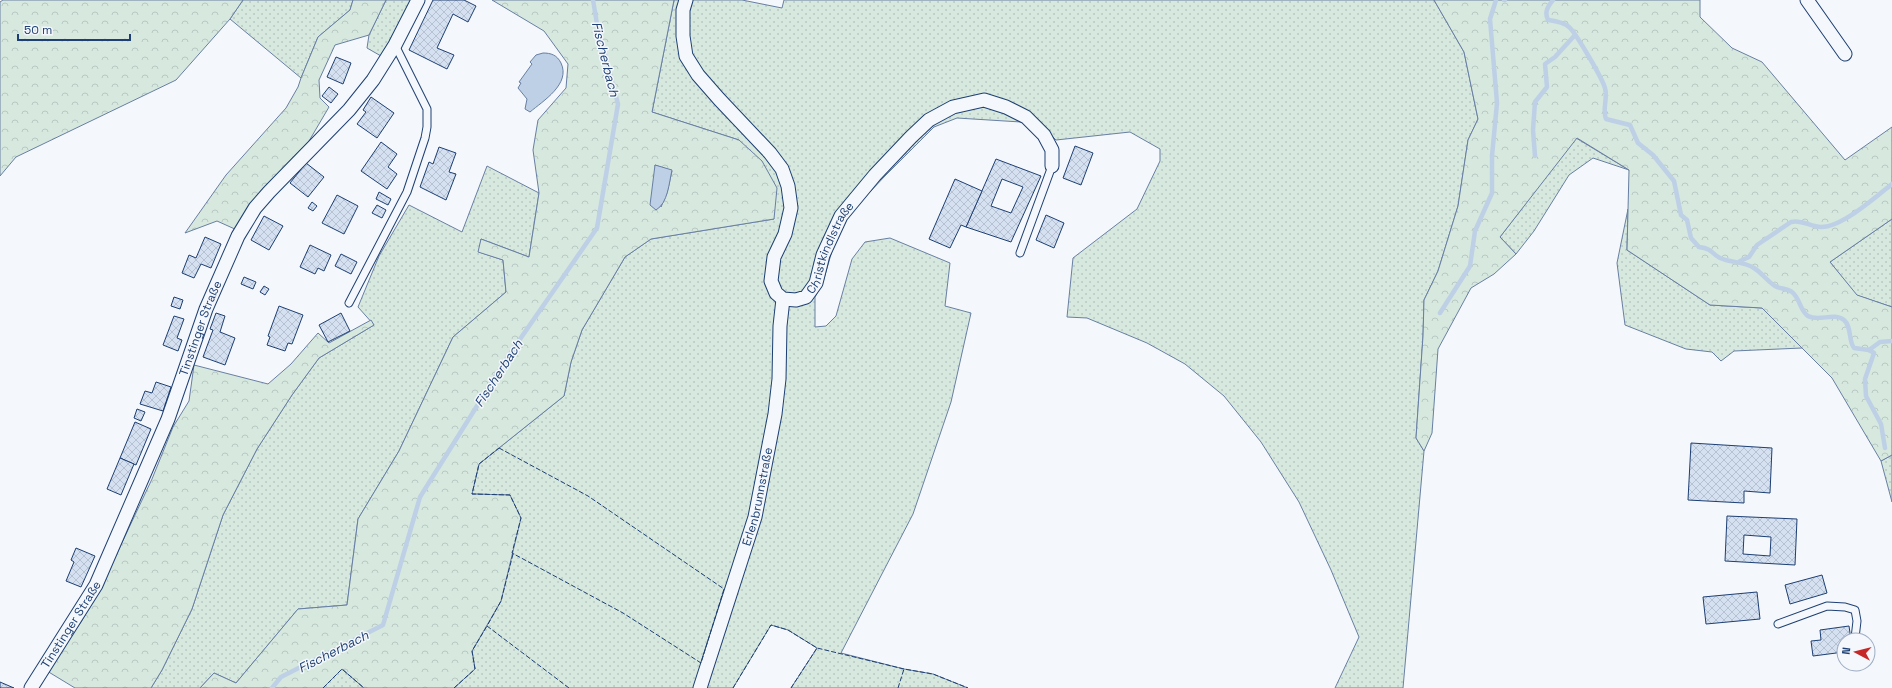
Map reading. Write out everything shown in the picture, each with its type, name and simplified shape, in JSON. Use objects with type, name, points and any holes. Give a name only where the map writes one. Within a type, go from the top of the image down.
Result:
[{"type":"street","name":"Tinstinger Straße","points":[[31,688],[96,585],[168,419],[206,309],[238,236],[255,208],[349,110],[373,80],[395,45],[418,0]]},
{"type":"street","points":[[686,0],[683,10],[683,36],[686,56],[698,75],[770,153],[782,169],[788,186],[790,208],[785,234],[774,257],[771,281],[776,293],[783,299]]},
{"type":"street","points":[[1807,0],[1846,54]]},
{"type":"street","name":"Christkindlstraße","points":[[783,299],[796,300],[806,297],[816,283],[823,255],[841,216],[874,174],[911,137],[929,120],[953,107],[984,100],[1006,107],[1026,117],[1044,135],[1052,150],[1052,166]]},
{"type":"street","name":"Erlenbrunnstraße","points":[[700,688],[755,517],[775,414],[779,379],[780,326],[783,299]]},
{"type":"lane","points":[[349,303],[407,192],[425,138],[427,127],[427,109],[395,45]]},
{"type":"lane","points":[[1020,253],[1052,166]]},
{"type":"lane","points":[[1778,624],[1826,606],[1845,607],[1855,610],[1857,621],[1856,632]]},
{"type":"green space","points":[[3,0],[243,0],[230,19],[176,80],[16,157],[0,176],[0,2]]},
{"type":"green space","points":[[243,0],[353,0],[350,10],[318,37],[301,78],[230,19]]},
{"type":"green space","points":[[353,0],[386,0],[369,35],[335,45],[319,80],[320,98],[329,107],[309,141],[258,194],[237,230],[217,221],[185,233],[226,175],[286,108],[298,87],[318,37],[350,10]]},
{"type":"green space","points":[[386,0],[412,0],[381,56],[367,48],[369,35]]},
{"type":"green space","points":[[492,0],[674,0],[652,112],[739,140],[762,161],[777,188],[774,219],[651,239],[625,257],[582,330],[571,362],[564,396],[479,464],[472,494],[510,495],[521,518],[501,601],[472,651],[475,669],[454,688],[364,688],[342,669],[323,688],[200,688],[214,673],[236,683],[298,609],[347,605],[358,519],[399,451],[453,337],[506,292],[503,260],[478,252],[481,239],[529,257],[539,193],[533,150],[538,120],[566,88],[568,64],[544,31]],"holes":[[[655,165],[672,171],[667,193],[661,207]]]},
{"type":"green space","points":[[674,0],[742,0],[782,8],[784,0],[1434,0],[1464,52],[1478,119],[1468,140],[1458,206],[1438,271],[1424,300],[1416,438],[1424,451],[1403,688],[1335,688],[1359,637],[1331,570],[1299,502],[1261,442],[1224,396],[1185,364],[1147,343],[1087,318],[1067,317],[1073,258],[1137,209],[1160,161],[1160,149],[1130,132],[1056,140],[1034,118],[1021,122],[957,118],[934,127],[849,214],[832,251],[823,282],[815,297],[815,327],[826,326],[836,316],[852,259],[865,242],[890,238],[950,263],[945,306],[971,313],[951,402],[913,514],[841,653],[904,669],[933,674],[968,688],[791,688],[817,648],[788,630],[771,625],[733,688],[454,688],[475,669],[472,651],[501,601],[510,495],[472,494],[479,464],[564,396],[571,362],[582,330],[625,257],[651,239],[774,219],[739,140],[652,112]]},
{"type":"green space","points":[[1434,0],[1700,0],[1700,17],[1732,48],[1762,62],[1845,160],[1892,127],[1892,219],[1830,262],[1857,295],[1892,307],[1892,455],[1881,461],[1832,378],[1762,308],[1710,305],[1627,250],[1629,170],[1577,138],[1500,237],[1516,254],[1494,274],[1471,288],[1438,349],[1432,433],[1424,451],[1416,438],[1424,300],[1438,271],[1458,206],[1468,140],[1478,119],[1464,52]]},
{"type":"green space","points":[[1576,138],[1629,170],[1593,158],[1569,175],[1534,231],[1516,254],[1500,237]]},
{"type":"green space","points":[[487,166],[539,193],[529,257],[481,239],[479,252],[503,260],[506,292],[453,337],[399,451],[358,519],[347,605],[298,609],[236,683],[214,673],[200,688],[151,688],[162,670],[192,609],[223,515],[257,449],[292,395],[319,358],[374,325],[358,307],[379,256],[409,205],[462,232]]},
{"type":"green space","points":[[1628,209],[1627,250],[1710,305],[1762,308],[1802,348],[1734,351],[1721,361],[1712,352],[1686,349],[1625,325],[1617,263]]},
{"type":"green space","points":[[1892,219],[1892,307],[1856,295],[1830,262]]},
{"type":"green space","points":[[371,320],[374,325],[319,358],[292,395],[257,449],[223,515],[192,609],[162,670],[151,688],[75,688],[47,671],[81,622],[101,587],[152,479],[173,427],[189,401],[194,365],[268,384],[291,364],[318,333],[329,343]]},
{"type":"green space","points":[[1892,455],[1892,502],[1881,461]]},
{"type":"green space","points":[[342,669],[364,688],[323,688]]},
{"type":"water","points":[[549,53],[558,58],[563,71],[562,78],[554,91],[530,112],[525,109],[527,99],[518,88],[521,83],[519,82],[532,64],[530,62],[536,55]]},
{"type":"water","points":[[655,165],[672,170],[666,198],[656,210],[650,205]]},
{"type":"building","points":[[433,0],[464,0],[476,6],[468,22],[453,14],[437,48],[454,55],[447,69],[409,50]]},
{"type":"building","points":[[336,57],[351,63],[343,84],[327,77]]},
{"type":"building","points":[[329,87],[338,94],[331,103],[322,96]]},
{"type":"building","points":[[371,97],[394,113],[377,138],[357,124],[366,112],[363,110]]},
{"type":"building","points":[[381,142],[397,154],[388,167],[397,174],[387,189],[361,171]]},
{"type":"building","points":[[1075,146],[1093,153],[1081,185],[1063,178]]},
{"type":"building","points":[[439,147],[456,153],[449,172],[456,174],[446,200],[420,187],[429,162],[433,164]]},
{"type":"building","points":[[996,159],[1041,176],[1011,242],[966,227]],"holes":[[[1002,179],[1023,187],[1011,213],[991,206]]]},
{"type":"building","points":[[306,163],[324,177],[308,197],[290,183]]},
{"type":"building","points":[[955,179],[982,191],[966,227],[961,225],[950,248],[929,239]]},
{"type":"building","points":[[379,192],[391,199],[388,205],[376,199]]},
{"type":"building","points":[[337,195],[358,206],[344,234],[322,223]]},
{"type":"building","points":[[312,202],[317,206],[313,211],[308,208]]},
{"type":"building","points":[[377,205],[386,210],[382,218],[372,213]]},
{"type":"building","points":[[1046,215],[1064,223],[1054,248],[1036,240]]},
{"type":"building","points":[[264,216],[283,226],[269,250],[251,240]]},
{"type":"building","points":[[205,237],[221,244],[211,268],[201,264],[194,278],[182,273],[189,255],[196,258]]},
{"type":"building","points":[[310,245],[331,255],[324,271],[318,268],[315,274],[300,267]]},
{"type":"building","points":[[341,254],[357,262],[351,274],[335,266]]},
{"type":"building","points":[[244,277],[256,282],[253,289],[241,284]]},
{"type":"building","points":[[264,286],[269,289],[265,295],[260,292]]},
{"type":"building","points":[[174,297],[183,300],[180,309],[171,306]]},
{"type":"building","points":[[279,306],[303,315],[292,344],[288,343],[285,351],[267,345],[270,337],[268,336]]},
{"type":"building","points":[[216,313],[225,316],[220,332],[235,338],[225,365],[203,357],[213,330],[210,329]]},
{"type":"building","points":[[341,313],[350,331],[328,342],[319,325]]},
{"type":"building","points":[[174,316],[184,319],[177,338],[182,340],[178,351],[163,345]]},
{"type":"building","points":[[156,382],[171,387],[163,411],[140,404],[145,391],[152,393]]},
{"type":"building","points":[[137,409],[145,412],[141,421],[134,418]]},
{"type":"building","points":[[135,422],[151,429],[136,465],[120,458]]},
{"type":"building","points":[[1691,443],[1772,448],[1770,493],[1744,491],[1744,503],[1688,500]]},
{"type":"building","points":[[120,458],[134,464],[121,495],[107,489]]},
{"type":"building","points":[[1727,516],[1797,519],[1795,565],[1725,561]],"holes":[[[1744,535],[1771,537],[1770,556],[1743,554]]]},
{"type":"building","points":[[76,548],[95,556],[81,587],[66,581],[74,562],[71,560]]},
{"type":"building","points":[[1822,575],[1827,593],[1790,604],[1785,585]]},
{"type":"building","points":[[1757,592],[1760,619],[1706,624],[1703,597]]},
{"type":"building","points":[[1849,626],[1850,632],[1836,632],[1836,653],[1813,656],[1811,641],[1821,640],[1820,630]]},
{"type":"building","points":[[0,682],[14,688],[0,688]]},
{"type":"waterway","name":"Fischerbach","points":[[272,688],[281,677],[383,625],[420,497],[507,358],[597,228],[618,104],[597,24],[593,0]]},
{"type":"waterway","points":[[1440,313],[1470,266],[1475,231],[1492,193],[1492,156],[1497,103],[1490,19],[1496,0]]},
{"type":"waterway","points":[[1553,0],[1547,9],[1546,14],[1548,20],[1567,25],[1588,56],[1605,88],[1606,119],[1630,125],[1638,143],[1653,155],[1674,181],[1681,215],[1687,220],[1691,238],[1699,247],[1710,250],[1724,260],[1741,263],[1757,270],[1775,286],[1786,289],[1795,295],[1803,311],[1808,316],[1812,318],[1836,317],[1844,320],[1848,326],[1854,348],[1869,350],[1874,353],[1865,379],[1866,396],[1881,424],[1885,448]]},
{"type":"waterway","points":[[1535,156],[1533,130],[1535,102],[1547,87],[1545,64],[1555,57],[1575,35]]},
{"type":"waterway","points":[[1740,261],[1749,257],[1757,245],[1791,222],[1795,221],[1817,227],[1829,226],[1848,217],[1892,184]]},
{"type":"waterway","points":[[1869,350],[1880,342],[1892,341]]},
{"type":"fence","points":[[499,448],[588,496],[724,589],[701,663],[623,613],[512,553],[521,518],[510,495],[472,494],[479,464],[499,448]]},
{"type":"fence","points":[[513,554],[501,601],[487,626],[569,688]]},
{"type":"fence","points":[[733,688],[771,625],[788,630],[817,648],[904,669],[933,674],[968,688]]},
{"type":"fence","points":[[454,688],[475,669],[472,651],[487,626]]},
{"type":"fence","points":[[791,688],[817,648]]},
{"type":"fence","points":[[323,688],[342,669],[364,688]]},
{"type":"fence","points":[[898,688],[904,669]]}]
